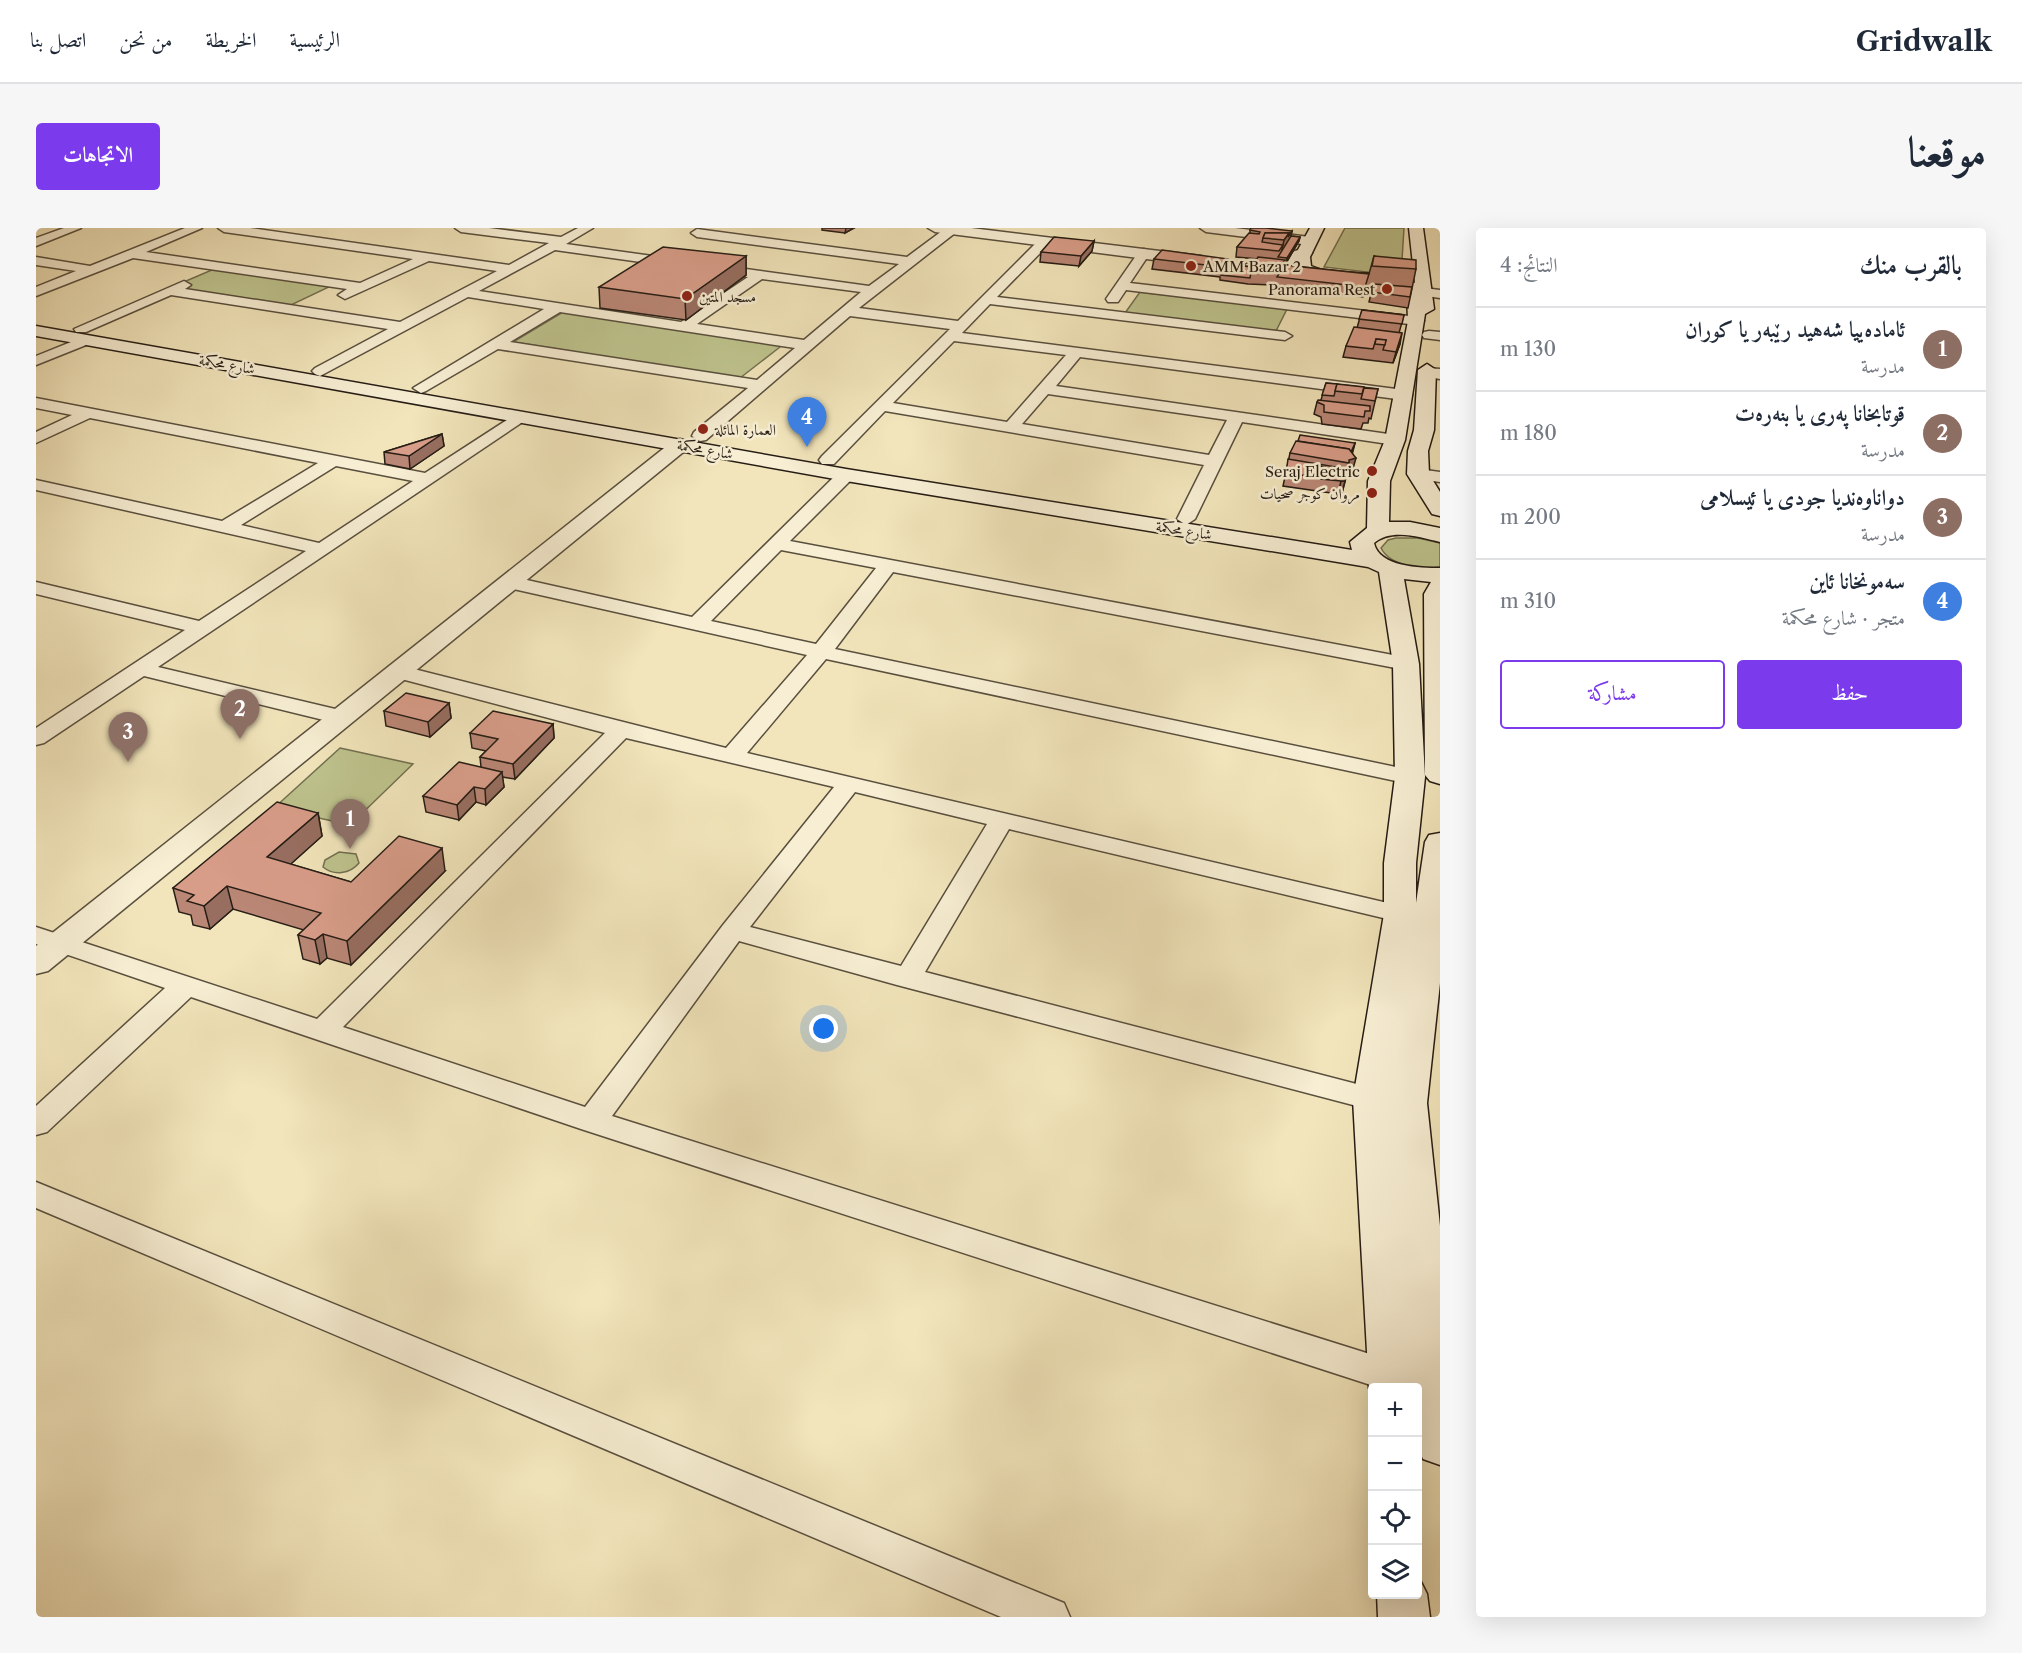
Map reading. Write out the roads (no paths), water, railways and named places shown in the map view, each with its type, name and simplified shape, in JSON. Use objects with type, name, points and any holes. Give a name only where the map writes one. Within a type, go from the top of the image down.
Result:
[{"type":"main road","points":[[1416,228],[1432,293],[1435,336],[1434,373],[1418,451],[1440,509]]},
{"type":"main road","points":[[943,229],[971,230],[1215,263]]},
{"type":"main road","points":[[1310,241],[1282,267],[1244,267],[1396,282],[1412,286],[1415,290],[1417,321],[1404,395],[1395,440],[1379,481],[1370,537],[1363,551],[1383,565],[1406,664],[1425,776]]},
{"type":"main road","points":[[1310,241],[1303,268],[1325,275]]},
{"type":"main road","name":"شارع محكمة","points":[[36,321],[83,334],[522,417],[828,460],[1186,519],[1370,537],[1402,529],[1440,535]]},
{"type":"main road","name":"شارع محكمة","points":[[36,331],[83,334]]},
{"type":"main road","name":"شارع محكمة","points":[[209,356],[421,388],[690,440],[846,475],[1383,565],[1419,574],[1440,575]]},
{"type":"main road","points":[[44,947],[340,717],[690,440]]},
{"type":"main road","points":[[1379,481],[1405,487],[1427,478]]},
{"type":"main road","points":[[1392,1382],[1372,1099],[1400,914],[1400,863],[1425,776],[1436,594],[1440,587]]},
{"type":"main road","points":[[1439,863],[1408,1103],[1440,1445]]},
{"type":"main road","points":[[1402,1599],[1404,1617]]},
{"type":"street","points":[[36,242],[75,228]]},
{"type":"street","points":[[36,292],[196,228]]},
{"type":"street","points":[[224,228],[511,269]]},
{"type":"street","points":[[283,237],[304,228]]},
{"type":"street","points":[[460,228],[652,260],[872,290]]},
{"type":"street","points":[[320,371],[587,228]]},
{"type":"street","points":[[1206,228],[1310,241]]},
{"type":"street","points":[[690,440],[761,385],[943,229]]},
{"type":"street","points":[[696,233],[908,261]]},
{"type":"street","points":[[828,460],[1045,241]]},
{"type":"street","points":[[652,260],[670,249]]},
{"type":"street","points":[[1102,314],[1144,253]]},
{"type":"street","points":[[132,254],[360,287]]},
{"type":"street","points":[[309,313],[427,257]]},
{"type":"street","points":[[36,261],[92,270]]},
{"type":"street","points":[[36,361],[83,334],[225,267]]},
{"type":"street","points":[[682,327],[759,275]]},
{"type":"street","points":[[1123,286],[1290,327]]},
{"type":"street","points":[[170,291],[402,327]]},
{"type":"street","points":[[465,293],[806,345]]},
{"type":"street","points":[[987,300],[1102,314],[1290,327],[1417,321]]},
{"type":"street","points":[[421,388],[558,307]]},
{"type":"street","points":[[847,311],[1077,352],[1268,371],[1404,395]]},
{"type":"street","points":[[496,344],[761,385]]},
{"type":"street","points":[[1010,428],[1047,389],[1077,352]]},
{"type":"street","points":[[1047,389],[1395,440]]},
{"type":"street","points":[[36,403],[429,479]]},
{"type":"street","points":[[882,406],[1214,461]]},
{"type":"street","points":[[36,438],[88,413]]},
{"type":"street","points":[[36,738],[522,417]]},
{"type":"street","points":[[1186,519],[1236,417]]},
{"type":"street","points":[[225,527],[333,460]]},
{"type":"street","points":[[695,625],[846,475]]},
{"type":"street","points":[[36,485],[322,549]]},
{"type":"street","points":[[778,544],[1406,664]]},
{"type":"street","points":[[732,756],[821,652],[889,564]]},
{"type":"street","points":[[508,582],[821,652],[1425,776]]},
{"type":"street","points":[[37,589],[203,628]]},
{"type":"street","points":[[140,669],[340,717]]},
{"type":"street","points":[[398,671],[621,730],[1400,914]]},
{"type":"street","points":[[322,1031],[621,730]]},
{"type":"street","points":[[592,1121],[733,931],[849,784]]},
{"type":"street","points":[[907,979],[1002,820]]},
{"type":"street","points":[[733,931],[907,979],[1372,1099]]},
{"type":"street","points":[[44,947],[186,985],[592,1121],[1392,1382]]},
{"type":"street","points":[[36,1124],[186,985]]},
{"type":"street","points":[[36,1194],[1049,1617]]},
{"type":"place","name":"AMM Bazar 2","points":[[1191,266]]},
{"type":"place","name":"Panorama Rest","points":[[1387,289]]},
{"type":"place","name":"مسجد المتين","points":[[687,296]]},
{"type":"place","name":"العمارة المائلة","points":[[703,429]]},
{"type":"place","name":"سەمونخانا ئاین","points":[[807,447]]},
{"type":"place","name":"Seraj Electric","points":[[1372,471]]},
{"type":"place","name":"مروان كوجر صحيات","points":[[1372,493]]},
{"type":"place","name":"قوتابخانا پەری یا بنەرەت","points":[[240,739]]},
{"type":"place","name":"دواناوەندیا جودی یا ئیسلامی","points":[[128,762]]},
{"type":"place","name":"ئامادەییا شەهید رێبەر یا کوران","points":[[350,849]]}]
